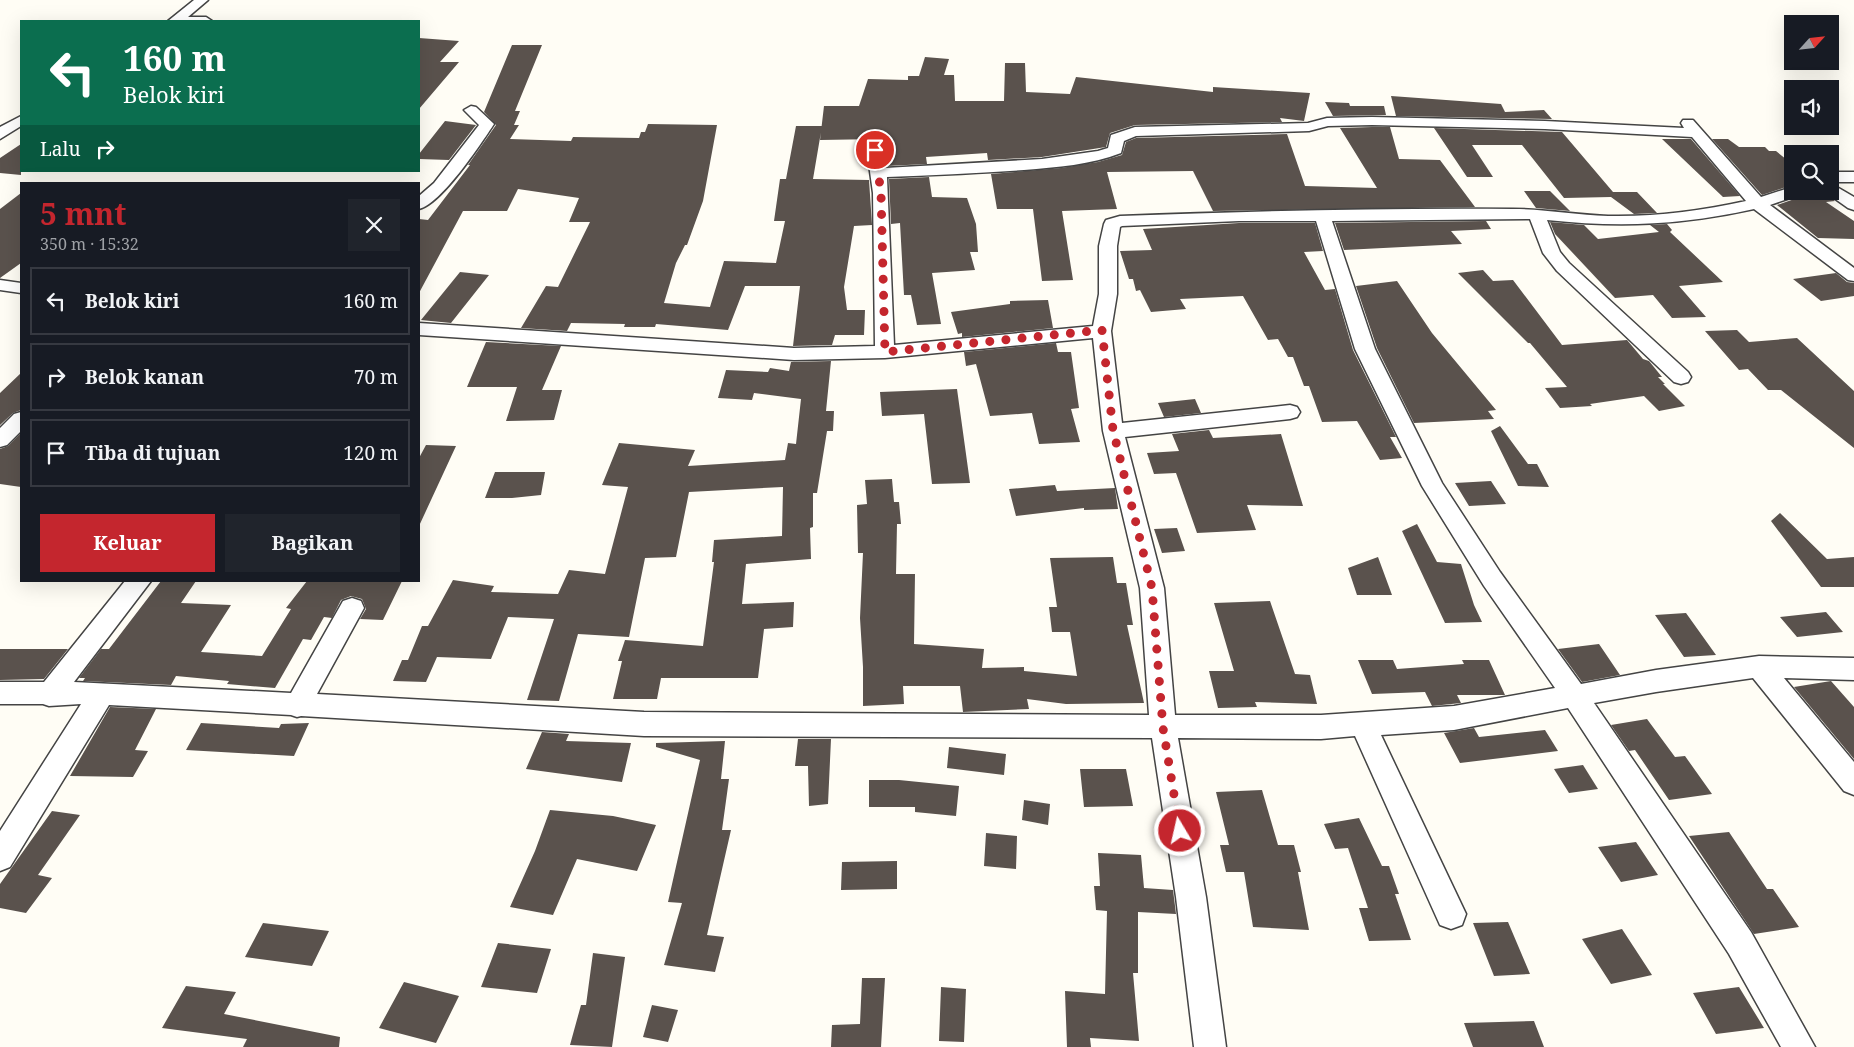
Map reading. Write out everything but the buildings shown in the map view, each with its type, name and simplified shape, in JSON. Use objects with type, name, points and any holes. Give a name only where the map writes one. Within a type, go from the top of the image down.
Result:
[{"type":"street","points":[[175,20],[202,0]]},
{"type":"street","points":[[420,203],[440,186],[488,124],[471,110]]},
{"type":"street","points":[[2,132],[20,121]]},
{"type":"street","points":[[878,174],[1059,162],[1091,157],[1112,153],[1116,150],[1116,138],[1135,132],[1309,127],[1327,122],[1372,121],[1692,128],[1756,203],[1854,276]]},
{"type":"street","points":[[2,132],[20,134]]},
{"type":"street","points":[[875,150],[881,193],[885,352]]},
{"type":"street","points":[[1839,177],[1854,177]]},
{"type":"street","points":[[1839,194],[1854,205]]},
{"type":"street","points":[[1210,1047],[1192,897],[1163,728],[1152,588],[1113,430],[1102,330],[1108,294],[1110,228],[1116,222],[1238,216],[1455,215],[1489,212],[1536,214],[1607,221],[1658,220],[1784,196]]},
{"type":"street","points":[[1536,214],[1552,253],[1563,267],[1681,377]]},
{"type":"street","points":[[1323,217],[1365,349],[1433,486],[1487,571],[1574,695],[1740,943],[1799,1047]]},
{"type":"street","points":[[9,286],[20,274]]},
{"type":"street","points":[[420,330],[794,354],[885,352],[1102,330]]},
{"type":"street","points":[[1113,430],[1290,412]]},
{"type":"street","points":[[0,440],[20,420]]},
{"type":"street","points":[[49,695],[138,582]]},
{"type":"street","points":[[297,706],[352,608]]},
{"type":"street","points":[[1759,666],[1854,782]]},
{"type":"street","points":[[0,693],[49,695],[102,693],[297,706],[644,724],[1163,728],[1321,727],[1454,718],[1574,695],[1759,666],[1854,669]]},
{"type":"street","points":[[0,857],[102,693]]},
{"type":"street","points":[[1363,724],[1450,914]]},
{"type":"route","points":[[875,150],[881,193],[885,352],[1102,330],[1113,430],[1152,588],[1163,728],[1180,831]]}]
